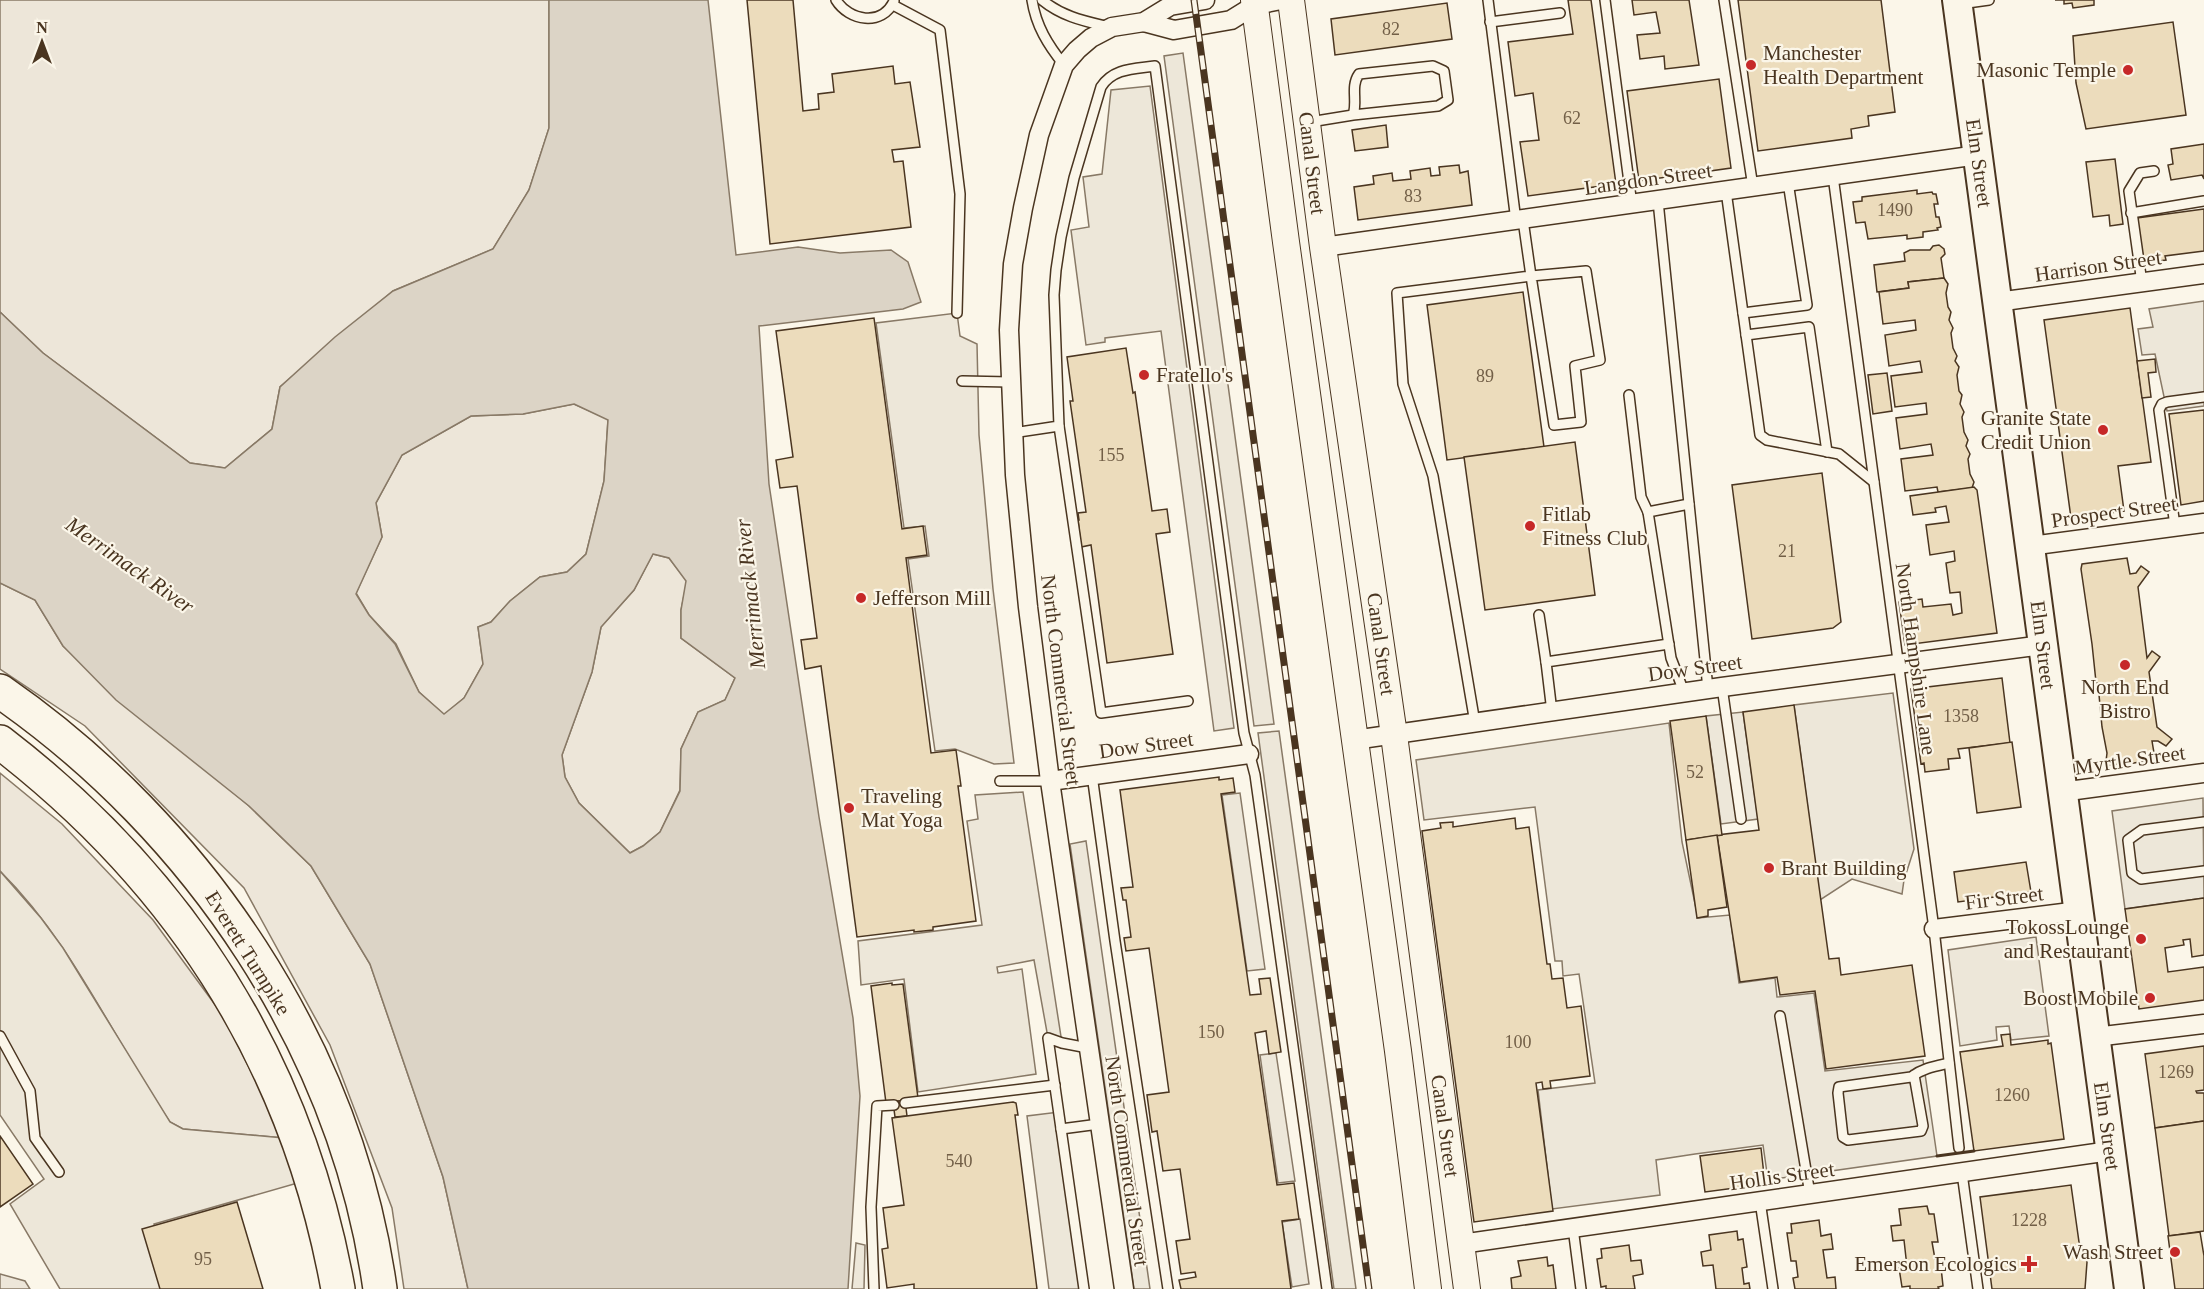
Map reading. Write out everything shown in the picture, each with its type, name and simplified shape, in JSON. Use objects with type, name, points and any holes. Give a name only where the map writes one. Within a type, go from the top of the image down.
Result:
[{"type":"highway","name":"Everett Turnpike","points":[[0,692],[58,735],[112,781],[160,831],[246,941],[313,1065],[340,1129],[361,1197],[380,1289]]},
{"type":"highway","name":"Everett Turnpike","points":[[0,742],[74,804],[140,870],[170,907],[224,985],[268,1068],[305,1155],[324,1222],[338,1289]]},
{"type":"main road","name":"Elm Street","points":[[1958,2],[2061,792],[2129,1289]]},
{"type":"street","name":"North Commercial Street","points":[[1124,1289],[1050,780],[1028,607],[1012,433],[1009,330],[1013,264],[1040,135],[1064,65],[1091,38],[1112,27],[1144,22],[1170,6],[1205,0]]},
{"type":"street","name":"North Commercial Street","points":[[1144,22],[1174,30],[1231,20],[1249,2],[1281,0]]},
{"type":"street","name":"Canal Street","points":[[1292,0],[1323,247],[1394,735],[1467,1289]]},
{"type":"street","name":"Canal Street","points":[[1249,2],[1398,1050],[1428,1289]]},
{"type":"street","name":"Langdon Street","points":[[1323,247],[1978,155]]},
{"type":"street","name":"Harrison Street","points":[[1997,302],[2204,274]]},
{"type":"street","name":"Prospect Street","points":[[2030,546],[2204,523]]},
{"type":"street","name":"Dow Street","points":[[1354,740],[1684,692],[2043,645]]},
{"type":"street","name":"Dow Street","points":[[1050,780],[1249,754]]},
{"type":"street","name":"Myrtle Street","points":[[2061,792],[2204,773]]},
{"type":"street","name":"Fir Street","points":[[1934,929],[2079,911]]},
{"type":"street","points":[[2095,1037],[2204,1024]]},
{"type":"street","name":"Hollis Street","points":[[1461,1244],[2110,1151]]},
{"type":"lane","points":[[836,0],[842,10],[867,19],[879,16],[894,3],[940,30],[960,194],[957,313]]},
{"type":"lane","points":[[1032,0],[1034,13],[1045,40],[1064,65]]},
{"type":"lane","points":[[1042,0],[1055,10],[1070,17],[1112,27]]},
{"type":"lane","points":[[1475,723],[1433,476],[1403,384],[1397,293],[1531,276],[1586,271],[1600,360],[1575,366],[1581,422],[1554,425],[1531,276],[1520,220],[1488,0]]},
{"type":"lane","points":[[1605,0],[1632,205]]},
{"type":"lane","points":[[1724,0],[1753,187]]},
{"type":"lane","points":[[1958,2],[1989,0]]},
{"type":"lane","points":[[1490,22],[1560,13]]},
{"type":"lane","points":[[1188,701],[1101,713],[1059,426],[1054,295],[1061,237],[1074,178],[1101,87],[1107,78],[1120,70],[1155,66],[1249,754],[1255,775],[1327,1289]]},
{"type":"lane","points":[[1307,122],[1438,106],[1448,100],[1444,71],[1433,66],[1359,74],[1354,81],[1355,109],[1353,115]]},
{"type":"lane","points":[[2142,283],[2129,191],[2140,173],[2154,171]]},
{"type":"lane","name":"North Hampshire Lane","points":[[1833,176],[1934,929],[1959,1148]]},
{"type":"lane","points":[[1743,313],[1807,305],[1788,182]]},
{"type":"lane","points":[[1726,191],[1760,435],[1767,440],[1839,454],[1874,482]]},
{"type":"lane","points":[[1658,201],[1704,658],[1715,688],[1741,819]]},
{"type":"lane","points":[[2131,213],[2204,201]]},
{"type":"lane","points":[[1746,335],[1809,327],[1827,452]]},
{"type":"lane","points":[[962,381],[1010,382]]},
{"type":"lane","points":[[1629,395],[1641,497],[1648,513],[1671,658],[1684,692]]},
{"type":"lane","points":[[2175,526],[2159,410],[2162,404],[2168,402],[2204,397]]},
{"type":"lane","points":[[1012,433],[1059,426]]},
{"type":"lane","points":[[1648,513],[1689,504]]},
{"type":"lane","points":[[1539,615],[1552,712]]},
{"type":"lane","points":[[1546,662],[1669,644]]},
{"type":"lane","points":[[1092,775],[1168,1289]]},
{"type":"lane","points":[[1000,780],[1050,780]]},
{"type":"lane","points":[[2204,822],[2142,830],[2128,840],[2132,873],[2141,879],[2204,871]]},
{"type":"lane","points":[[1780,1016],[1810,1194]]},
{"type":"lane","points":[[0,1036],[30,1091],[35,1138],[60,1172]]},
{"type":"lane","points":[[1084,1289],[1048,1038],[1062,1043],[1088,1047]]},
{"type":"lane","points":[[1914,1075],[1923,1126],[1921,1131],[1848,1140],[1843,1137],[1839,1087],[1911,1077],[1921,1070],[1950,1063]]},
{"type":"lane","points":[[905,1103],[1055,1085]]},
{"type":"lane","points":[[874,1289],[871,1207],[877,1106],[894,1105]]},
{"type":"lane","points":[[1061,1129],[1099,1124]]},
{"type":"lane","points":[[1962,1173],[1978,1289]]},
{"type":"lane","points":[[1760,1201],[1773,1289]]},
{"type":"lane","points":[[1573,1228],[1581,1289]]},
{"type":"shaded area","points":[[0,0],[549,0],[549,128],[529,190],[493,249],[393,291],[280,387],[272,429],[225,468],[190,463],[43,353],[0,312]]},
{"type":"shaded area","points":[[1183,53],[1274,724],[1254,726],[1164,56]]},
{"type":"shaded area","points":[[1150,86],[1234,728],[1214,731],[1161,331],[1105,338],[1105,342],[1086,345],[1071,230],[1089,227],[1083,177],[1102,174],[1111,90]]},
{"type":"shaded area","points":[[2204,301],[2204,406],[2167,411],[2155,354],[2142,355],[2138,329],[2153,327],[2149,309]]},
{"type":"shaded area","points":[[957,313],[960,336],[977,344],[979,435],[993,589],[1014,763],[994,764],[955,749],[935,751],[908,559],[929,556],[925,526],[904,528],[876,323]]},
{"type":"shaded area","points":[[574,404],[608,419],[604,481],[586,554],[567,572],[540,577],[510,601],[491,622],[478,627],[483,664],[464,698],[444,715],[419,692],[396,644],[369,615],[356,593],[382,537],[376,503],[402,455],[471,416],[523,414]]},
{"type":"shaded area","points":[[653,554],[669,558],[687,581],[681,610],[681,638],[735,678],[725,700],[698,712],[681,749],[680,790],[660,832],[630,853],[579,803],[565,777],[562,755],[592,672],[601,627],[634,590]]},
{"type":"shaded area","points":[[0,583],[35,600],[63,646],[249,806],[311,866],[370,964],[443,1177],[468,1289],[404,1289],[392,1208],[330,1045],[244,888],[85,726],[0,669]]},
{"type":"shaded area","points":[[1893,693],[1914,849],[1902,894],[1852,879],[1820,900],[1794,705]]},
{"type":"shaded area","points":[[1743,712],[1758,819],[1721,824],[1706,716]]},
{"type":"shaded area","points":[[1669,723],[1682,842],[1698,918],[1730,915],[1739,983],[1775,978],[1777,997],[1814,993],[1825,1071],[1923,1060],[1937,1156],[1768,1180],[1763,1145],[1695,1154],[1656,1160],[1660,1195],[1552,1209],[1538,1090],[1595,1083],[1579,974],[1563,976],[1562,961],[1555,961],[1535,807],[1424,820],[1416,760]]},
{"type":"shaded area","points":[[1279,731],[1356,1289],[1334,1289],[1258,733]]},
{"type":"shaded area","points":[[0,773],[62,824],[153,920],[224,1017],[284,1138],[183,1129],[170,1122],[71,960],[26,899],[0,871]]},
{"type":"shaded area","points":[[1023,792],[1062,1043],[1048,1038],[1034,960],[997,967],[998,973],[1022,969],[1036,1074],[918,1092],[904,979],[861,985],[858,941],[982,925],[967,821],[978,819],[975,795]]},
{"type":"shaded area","points":[[1240,793],[1265,969],[1247,971],[1222,795]]},
{"type":"shaded area","points":[[2203,798],[2204,898],[2125,909],[2112,811]]},
{"type":"shaded area","points":[[1086,841],[1150,1289],[1134,1289],[1070,844]]},
{"type":"shaded area","points":[[0,871],[41,918],[63,948],[170,1122],[183,1129],[284,1138],[301,1182],[154,1224],[173,1289],[60,1289],[10,1204],[44,1179],[0,1115]]},
{"type":"shaded area","points":[[2036,937],[2049,1036],[2011,1040],[2009,1026],[1996,1027],[1997,1040],[1960,1046],[1948,950]]},
{"type":"shaded area","points":[[1276,1053],[1295,1181],[1278,1183],[1260,1055]]},
{"type":"shaded area","points":[[1059,1112],[1084,1289],[1049,1289],[1027,1116]]},
{"type":"shaded area","points":[[1300,1219],[1309,1284],[1292,1287],[1282,1222]]},
{"type":"shaded area","points":[[856,1243],[865,1245],[864,1289],[852,1289]]},
{"type":"shaded area","points":[[0,1274],[25,1281],[30,1289],[0,1289]]},
{"type":"water","name":"Merrimack River","points":[[549,0],[708,0],[736,255],[798,247],[840,253],[891,250],[908,262],[921,302],[903,309],[759,326],[769,484],[819,817],[853,1018],[860,1096],[848,1289],[468,1289],[443,1177],[370,964],[311,866],[249,806],[116,700],[63,646],[35,600],[0,583],[0,312],[43,353],[190,463],[225,468],[272,429],[280,387],[335,337],[393,291],[493,249],[529,190],[549,128]],"holes":[[[574,404],[608,420],[604,481],[586,554],[567,572],[540,577],[510,601],[491,622],[478,627],[483,664],[464,698],[444,714],[419,692],[395,644],[369,615],[356,594],[382,537],[376,503],[402,455],[471,416],[523,414]],[[653,554],[669,558],[686,581],[681,610],[681,638],[735,678],[725,700],[698,712],[681,749],[680,791],[660,832],[630,853],[579,803],[565,777],[562,755],[592,672],[601,627],[634,590]]]},
{"type":"building","points":[[747,0],[793,0],[803,111],[819,109],[818,94],[834,92],[832,74],[893,66],[895,84],[910,82],[920,147],[892,150],[894,162],[903,161],[911,227],[770,244]]},
{"type":"building","points":[[1568,0],[1591,0],[1616,184],[1528,196],[1520,142],[1539,140],[1533,93],[1515,96],[1508,42],[1573,34]]},
{"type":"building","points":[[1632,0],[1689,0],[1699,65],[1665,69],[1664,56],[1640,59],[1637,35],[1660,33],[1656,12],[1634,15]]},
{"type":"building","points":[[1738,0],[1881,0],[1895,112],[1868,116],[1869,126],[1851,129],[1852,138],[1758,151]]},
{"type":"building","points":[[2064,0],[2094,0],[2094,5],[2073,8],[2072,3],[2064,4]]},
{"type":"building","points":[[1447,3],[1452,39],[1335,55],[1331,19]]},
{"type":"building","name":"Masonic Temple","points":[[2173,22],[2186,115],[2086,129],[2076,83],[2073,36]]},
{"type":"building","points":[[1719,79],[1731,168],[1639,181],[1627,91]]},
{"type":"building","points":[[1386,125],[1388,147],[1355,151],[1352,130]]},
{"type":"building","points":[[2204,144],[2204,179],[2202,175],[2171,180],[2168,165],[2173,164],[2171,149]]},
{"type":"building","points":[[2115,159],[2123,224],[2110,226],[2109,215],[2093,217],[2086,162]]},
{"type":"building","points":[[1459,165],[1460,173],[1468,171],[1472,205],[1358,220],[1354,187],[1374,184],[1373,176],[1392,173],[1393,181],[1411,179],[1410,171],[1430,168],[1431,176],[1440,175],[1439,167]]},
{"type":"building","points":[[1917,190],[1917,194],[1932,192],[1936,194],[1938,204],[1934,204],[1936,217],[1939,217],[1941,227],[1937,228],[1938,230],[1923,232],[1923,237],[1907,239],[1907,235],[1868,239],[1865,222],[1856,223],[1853,202],[1862,201],[1862,197]]},
{"type":"building","points":[[2204,209],[2204,251],[2165,256],[2166,260],[2144,263],[2137,218]]},
{"type":"building","points":[[1939,245],[1944,249],[1945,254],[1941,258],[1944,278],[1908,282],[1909,288],[1877,292],[1874,265],[1905,261],[1904,253],[1910,250],[1930,250],[1933,246]]},
{"type":"building","points":[[1944,278],[1948,284],[1946,293],[1951,312],[1949,320],[1953,328],[1951,333],[1953,348],[1957,356],[1955,361],[1959,367],[1957,375],[1959,391],[1962,395],[1960,404],[1964,412],[1962,417],[1964,432],[1968,440],[1966,446],[1970,454],[1968,459],[1970,474],[1974,482],[1972,488],[1938,492],[1937,487],[1905,491],[1901,459],[1933,455],[1931,444],[1900,449],[1896,418],[1927,414],[1926,403],[1895,407],[1891,376],[1922,372],[1920,361],[1889,366],[1885,335],[1916,330],[1915,320],[1883,324],[1879,292],[1909,288],[1908,282]]},
{"type":"building","points":[[1523,292],[1544,447],[1447,460],[1427,305]]},
{"type":"building","name":"Granite State Credit Union","points":[[2130,308],[2151,462],[2118,466],[2124,511],[2071,518],[2044,320]]},
{"type":"building","name":"Jefferson Mill","points":[[874,318],[902,529],[923,526],[927,555],[906,558],[931,753],[956,750],[961,786],[958,786],[976,921],[933,927],[933,930],[857,937],[821,666],[805,669],[801,640],[817,638],[797,486],[780,488],[776,460],[793,457],[776,331]]},
{"type":"building","points":[[1126,348],[1133,393],[1135,392],[1152,511],[1167,509],[1170,532],[1156,534],[1173,654],[1107,663],[1091,545],[1081,547],[1078,513],[1086,512],[1070,401],[1073,401],[1067,357]]},
{"type":"building","points":[[2155,359],[2156,372],[2148,373],[2151,397],[2142,398],[2137,361]]},
{"type":"building","points":[[1887,373],[1892,411],[1873,414],[1868,375]]},
{"type":"building","points":[[2204,410],[2204,501],[2181,505],[2169,414]]},
{"type":"building","name":"Fitlab Fitness Club","points":[[1575,442],[1595,595],[1485,610],[1464,457]]},
{"type":"building","points":[[1822,473],[1841,622],[1833,628],[1752,639],[1732,485]]},
{"type":"building","points":[[1974,487],[1977,490],[1997,633],[1905,645],[1899,602],[1922,599],[1923,607],[1951,604],[1953,615],[1962,613],[1960,592],[1950,593],[1946,563],[1955,561],[1954,551],[1930,555],[1926,525],[1949,522],[1946,506],[1935,508],[1936,512],[1913,515],[1910,496]]},
{"type":"building","name":"North End Bistro","points":[[2127,558],[2130,574],[2136,573],[2141,566],[2149,572],[2138,587],[2147,658],[2152,651],[2160,657],[2149,672],[2157,727],[2172,739],[2166,746],[2158,741],[2152,741],[2155,759],[2108,765],[2081,569],[2082,564]]},
{"type":"building","points":[[2002,678],[2010,743],[1958,749],[1960,758],[1948,759],[1949,769],[1925,772],[1924,763],[1921,764],[1911,689]]},
{"type":"building","name":"Brant Building","points":[[1794,705],[1829,959],[1839,958],[1841,975],[1912,965],[1925,1056],[1826,1069],[1815,991],[1780,995],[1777,977],[1740,982],[1717,835],[1759,830],[1743,712]]},
{"type":"building","points":[[1706,716],[1722,835],[1686,840],[1670,721]]},
{"type":"building","points":[[2012,742],[2021,807],[1977,813],[1969,748]]},
{"type":"building","points":[[1219,777],[1219,780],[1233,778],[1235,792],[1221,794],[1250,995],[1261,994],[1259,979],[1270,978],[1281,1052],[1269,1054],[1266,1031],[1255,1033],[1277,1185],[1294,1183],[1299,1219],[1282,1221],[1291,1289],[1181,1289],[1179,1280],[1196,1277],[1195,1272],[1181,1274],[1176,1241],[1190,1239],[1180,1169],[1163,1171],[1157,1131],[1152,1132],[1147,1095],[1169,1092],[1149,948],[1126,951],[1124,938],[1131,937],[1126,900],[1123,900],[1121,888],[1133,887],[1120,790]]},
{"type":"building","points":[[1515,818],[1516,829],[1529,827],[1547,964],[1550,964],[1552,979],[1563,978],[1567,1008],[1581,1006],[1590,1076],[1550,1081],[1551,1088],[1543,1089],[1542,1082],[1536,1083],[1553,1211],[1474,1222],[1422,831],[1441,828],[1440,823],[1453,822],[1453,827]]},
{"type":"building","points":[[1717,835],[1727,907],[1708,910],[1708,916],[1697,918],[1686,840]]},
{"type":"building","points":[[2026,862],[2031,892],[1958,902],[1954,872]]},
{"type":"building","points":[[2204,898],[2204,955],[2192,957],[2190,939],[2183,940],[2184,945],[2165,948],[2168,972],[2204,967],[2204,1000],[2139,1009],[2125,909]]},
{"type":"building","points":[[892,983],[892,985],[903,984],[918,1098],[886,1103],[871,986]]},
{"type":"building","points":[[2010,1034],[2011,1045],[2048,1040],[2048,1044],[2051,1043],[2064,1139],[1974,1151],[1960,1052],[2003,1046],[2001,1035]]},
{"type":"building","points":[[2204,1046],[2204,1090],[2196,1091],[2204,1093],[2204,1121],[2155,1128],[2145,1054]]},
{"type":"building","points":[[905,1100],[907,1116],[895,1117],[893,1102]]},
{"type":"building","points":[[1016,1103],[1018,1115],[1015,1115],[1037,1289],[914,1289],[914,1284],[887,1288],[882,1249],[888,1248],[883,1208],[904,1205],[892,1118]]},
{"type":"building","points":[[2204,1121],[2204,1231],[2169,1236],[2155,1128]]},
{"type":"building","points":[[0,1136],[33,1184],[0,1207]]},
{"type":"building","points":[[1761,1148],[1765,1184],[1705,1192],[1700,1156]]},
{"type":"building","points":[[2071,1185],[2079,1242],[2087,1262],[2085,1289],[1992,1289],[1980,1197]]},
{"type":"building","points":[[237,1202],[263,1289],[160,1289],[142,1229]]},
{"type":"building","points":[[1927,1206],[1929,1214],[1934,1214],[1938,1242],[1932,1242],[1935,1259],[1940,1258],[1943,1286],[1938,1287],[1939,1289],[1902,1287],[1899,1268],[1907,1267],[1904,1240],[1893,1241],[1891,1226],[1901,1225],[1899,1209]]},
{"type":"building","points":[[1819,1220],[1821,1236],[1831,1234],[1833,1249],[1823,1250],[1827,1278],[1835,1277],[1836,1289],[1795,1289],[1793,1278],[1798,1277],[1796,1261],[1791,1261],[1787,1233],[1792,1233],[1791,1224]]},
{"type":"building","points":[[1737,1231],[1738,1240],[1743,1239],[1747,1267],[1742,1268],[1744,1284],[1749,1283],[1750,1289],[1716,1289],[1713,1265],[1703,1266],[1701,1252],[1711,1250],[1709,1235]]},
{"type":"building","points":[[2200,1232],[2204,1256],[2204,1289],[2175,1289],[2168,1236]]},
{"type":"building","points":[[1629,1245],[1631,1261],[1641,1260],[1643,1274],[1633,1276],[1635,1289],[1601,1287],[1597,1259],[1602,1258],[1601,1249]]},
{"type":"building","points":[[1547,1257],[1548,1266],[1553,1265],[1556,1289],[1512,1289],[1511,1278],[1521,1276],[1518,1261]]},
{"type":"railway","points":[[1194,0],[1369,1289]]},
{"type":"wall","points":[[1937,1156],[1974,1151]]},
{"type":"place","name":"Manchester Health Department","points":[[1751,65]]},
{"type":"place","name":"Masonic Temple","points":[[2128,70]]},
{"type":"place","name":"Fratello's","points":[[1144,375]]},
{"type":"place","name":"Granite State Credit Union","points":[[2103,430]]},
{"type":"place","name":"Fitlab Fitness Club","points":[[1530,526]]},
{"type":"place","name":"Jefferson Mill","points":[[861,598]]},
{"type":"place","name":"North End Bistro","points":[[2125,665]]},
{"type":"place","name":"Traveling Mat Yoga","points":[[849,808]]},
{"type":"place","name":"Brant Building","points":[[1769,868]]},
{"type":"place","name":"TokossLounge and Restaurant","points":[[2141,939]]},
{"type":"place","name":"Boost Mobile","points":[[2150,998]]},
{"type":"place","name":"Wash Street","points":[[2175,1252]]},
{"type":"place","name":"Emerson Ecologics","points":[[2029,1264]]}]
